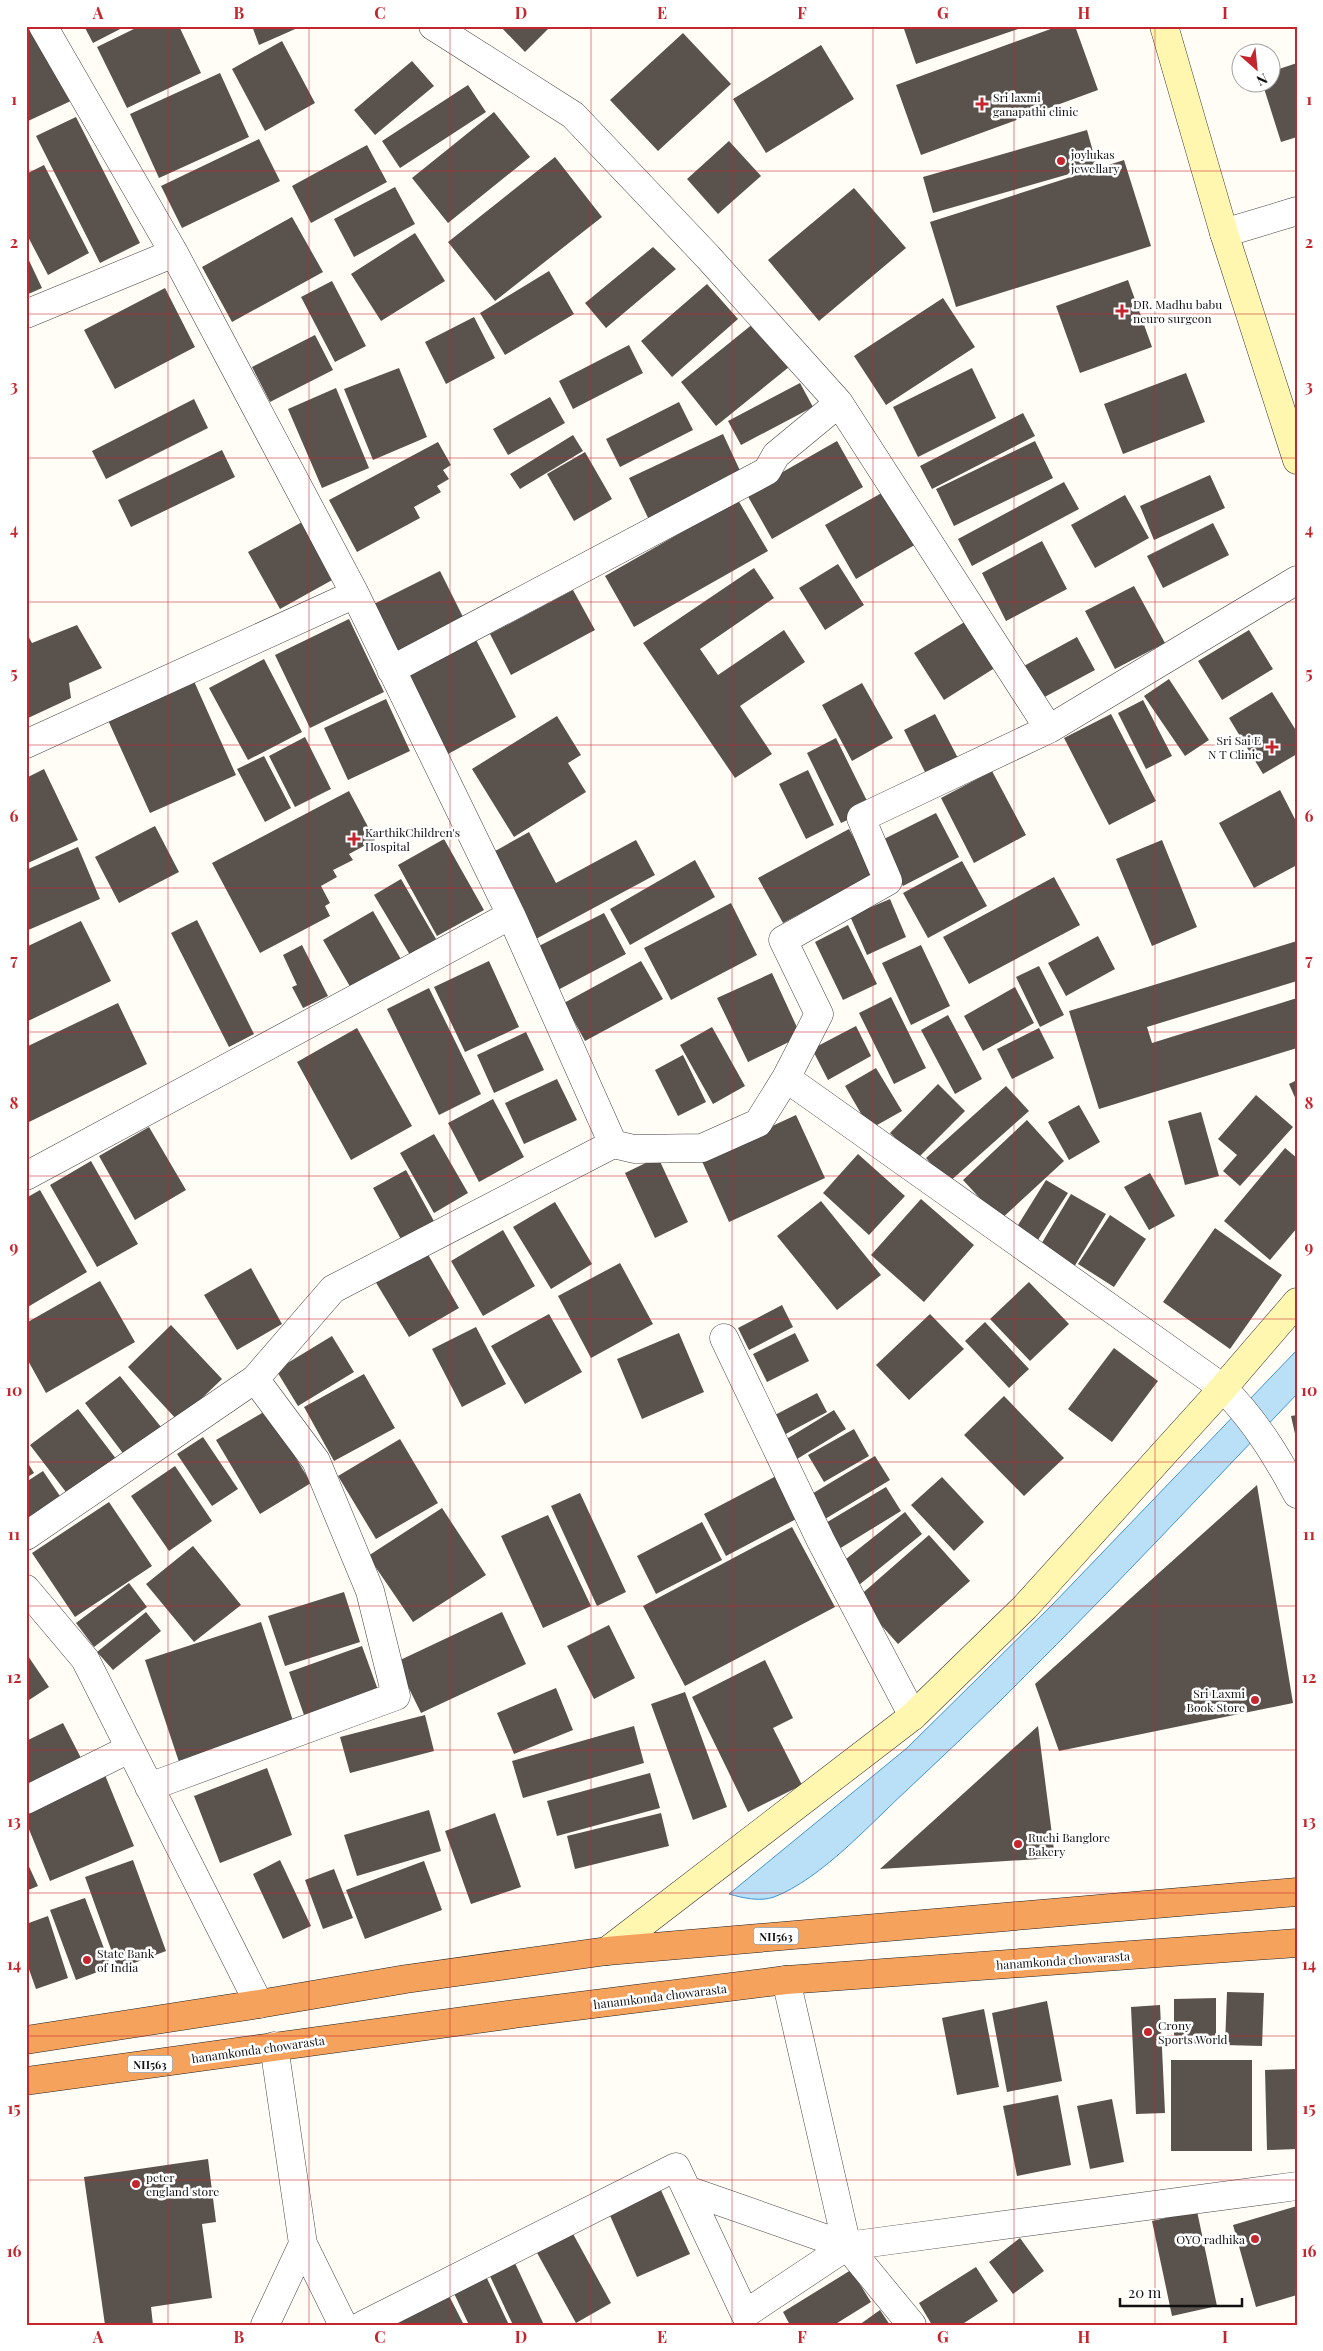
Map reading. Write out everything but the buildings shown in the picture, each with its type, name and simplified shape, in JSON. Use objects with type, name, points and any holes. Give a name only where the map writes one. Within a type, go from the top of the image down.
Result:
[{"type":"highway","name":"NH563","points":[[26,2040],[406,1979],[607,1950],[1297,1892]]},
{"type":"highway","name":"hanamkonda chowarasta","points":[[26,2081],[274,2046],[786,1980],[1297,1943]]},
{"type":"street","points":[[43,26],[174,253],[355,594],[510,915],[613,1144]]},
{"type":"street","points":[[433,26],[573,115],[708,257],[840,403],[1050,729]]},
{"type":"street","points":[[1164,26],[1224,233],[1297,460]]},
{"type":"street","points":[[1224,233],[1297,211]]},
{"type":"street","points":[[26,314],[174,253]]},
{"type":"street","points":[[391,670],[766,470],[776,455],[840,403]]},
{"type":"street","points":[[26,1536],[255,1379],[333,1289],[613,1144],[634,1149],[702,1148],[758,1124],[786,1078],[819,1014],[783,940],[888,881],[861,818],[1050,729],[1297,580]]},
{"type":"street","points":[[26,744],[355,594]]},
{"type":"street","points":[[29,1165],[510,915]]},
{"type":"street","points":[[786,1078],[1232,1397],[1270,1445],[1297,1494]]},
{"type":"street","points":[[607,1950],[913,1716],[1025,1607],[1232,1397],[1297,1302]]},
{"type":"street","points":[[724,1338],[821,1541],[913,1716]]},
{"type":"street","points":[[149,1787],[396,1696],[370,1591],[316,1461],[255,1379]]},
{"type":"street","points":[[26,1589],[86,1659],[259,2004]]},
{"type":"street","points":[[26,1800],[130,1749]]},
{"type":"street","points":[[786,1980],[847,2246],[912,2325]]},
{"type":"street","points":[[274,2046],[303,2244],[343,2325]]},
{"type":"street","points":[[363,2325],[676,2168],[745,2314],[847,2246],[1297,2186]]},
{"type":"street","points":[[687,2190],[847,2246]]},
{"type":"street","points":[[265,2325],[303,2244]]},
{"type":"water","points":[[1297,1350],[1297,1394],[1105,1595],[958,1742],[844,1850],[792,1889],[774,1897],[763,1899],[751,1899],[729,1894],[907,1748],[1052,1605]]},
{"type":"place","name":"Sri laxmi ganapathi clinic","points":[[982,104]]},
{"type":"place","name":"joylukas jewellary","points":[[1061,161]]},
{"type":"place","name":"DR. Madhu babu neuro surgeon","points":[[1122,311]]},
{"type":"place","name":"Sri Sai E N T Clinic","points":[[1272,747]]},
{"type":"place","name":"KarthikChildren's Hospital","points":[[354,839]]},
{"type":"place","name":"Sri Laxmi Book Store","points":[[1255,1700]]},
{"type":"place","name":"Ruchi Banglore Bakery","points":[[1018,1844]]},
{"type":"place","name":"State Bank of India","points":[[87,1960]]},
{"type":"place","name":"Crony Sports World","points":[[1148,2032]]},
{"type":"place","name":"peter england store","points":[[136,2184]]},
{"type":"place","name":"OYO radhika","points":[[1255,2239]]}]
